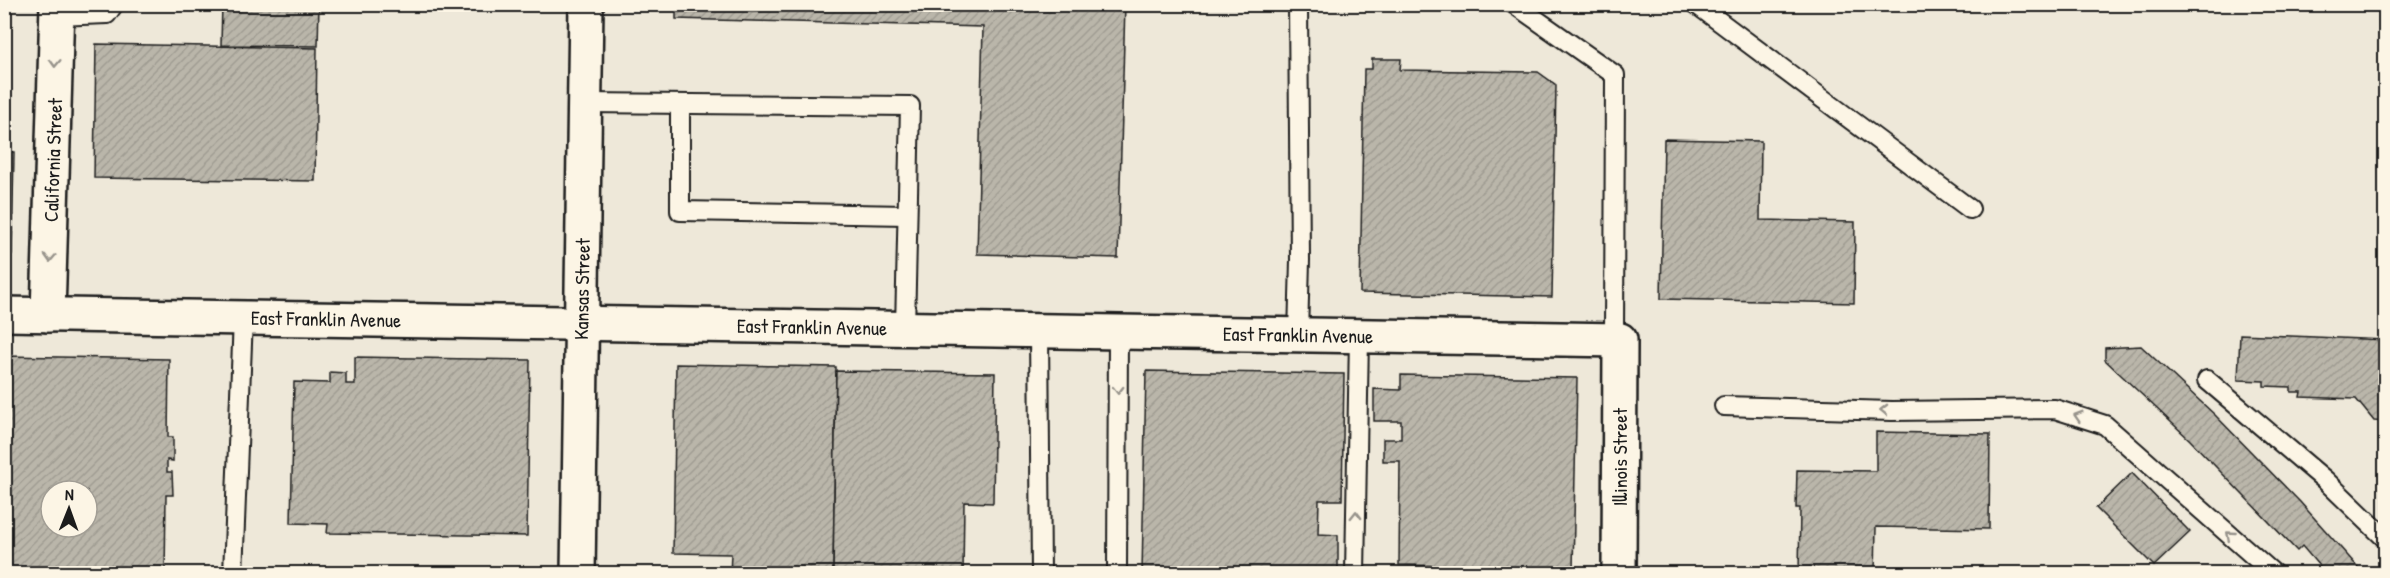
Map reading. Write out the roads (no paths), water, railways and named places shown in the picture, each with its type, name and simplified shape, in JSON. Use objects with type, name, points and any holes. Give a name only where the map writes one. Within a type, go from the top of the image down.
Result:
[{"type":"street","name":"Kansas Street","points":[[578,573],[586,4]]},
{"type":"street","name":"California Street","points":[[48,315],[57,10]]},
{"type":"street","name":"East Franklin Avenue","points":[[4,314],[1617,340]]},
{"type":"street","name":"Illinois Street","points":[[1617,340],[1619,573]]},
{"type":"lane","points":[[57,10],[106,14],[114,4]]},
{"type":"lane","points":[[1298,4],[1300,260],[1298,335]]},
{"type":"lane","points":[[1514,4],[1615,75],[1617,340]]},
{"type":"lane","points":[[1696,4],[1970,208]]},
{"type":"lane","points":[[584,103],[910,106],[904,328]]},
{"type":"lane","points":[[680,104],[680,211],[907,215]]},
{"type":"lane","points":[[233,573],[243,318]]},
{"type":"lane","points":[[1039,330],[1041,573]]},
{"type":"lane","points":[[1117,573],[1118,332]]},
{"type":"lane","points":[[1355,573],[1359,336]]},
{"type":"lane","points":[[2207,380],[2325,480],[2385,539]]},
{"type":"lane","points":[[1724,406],[1892,411],[2055,409],[2105,425],[2274,573]]}]
